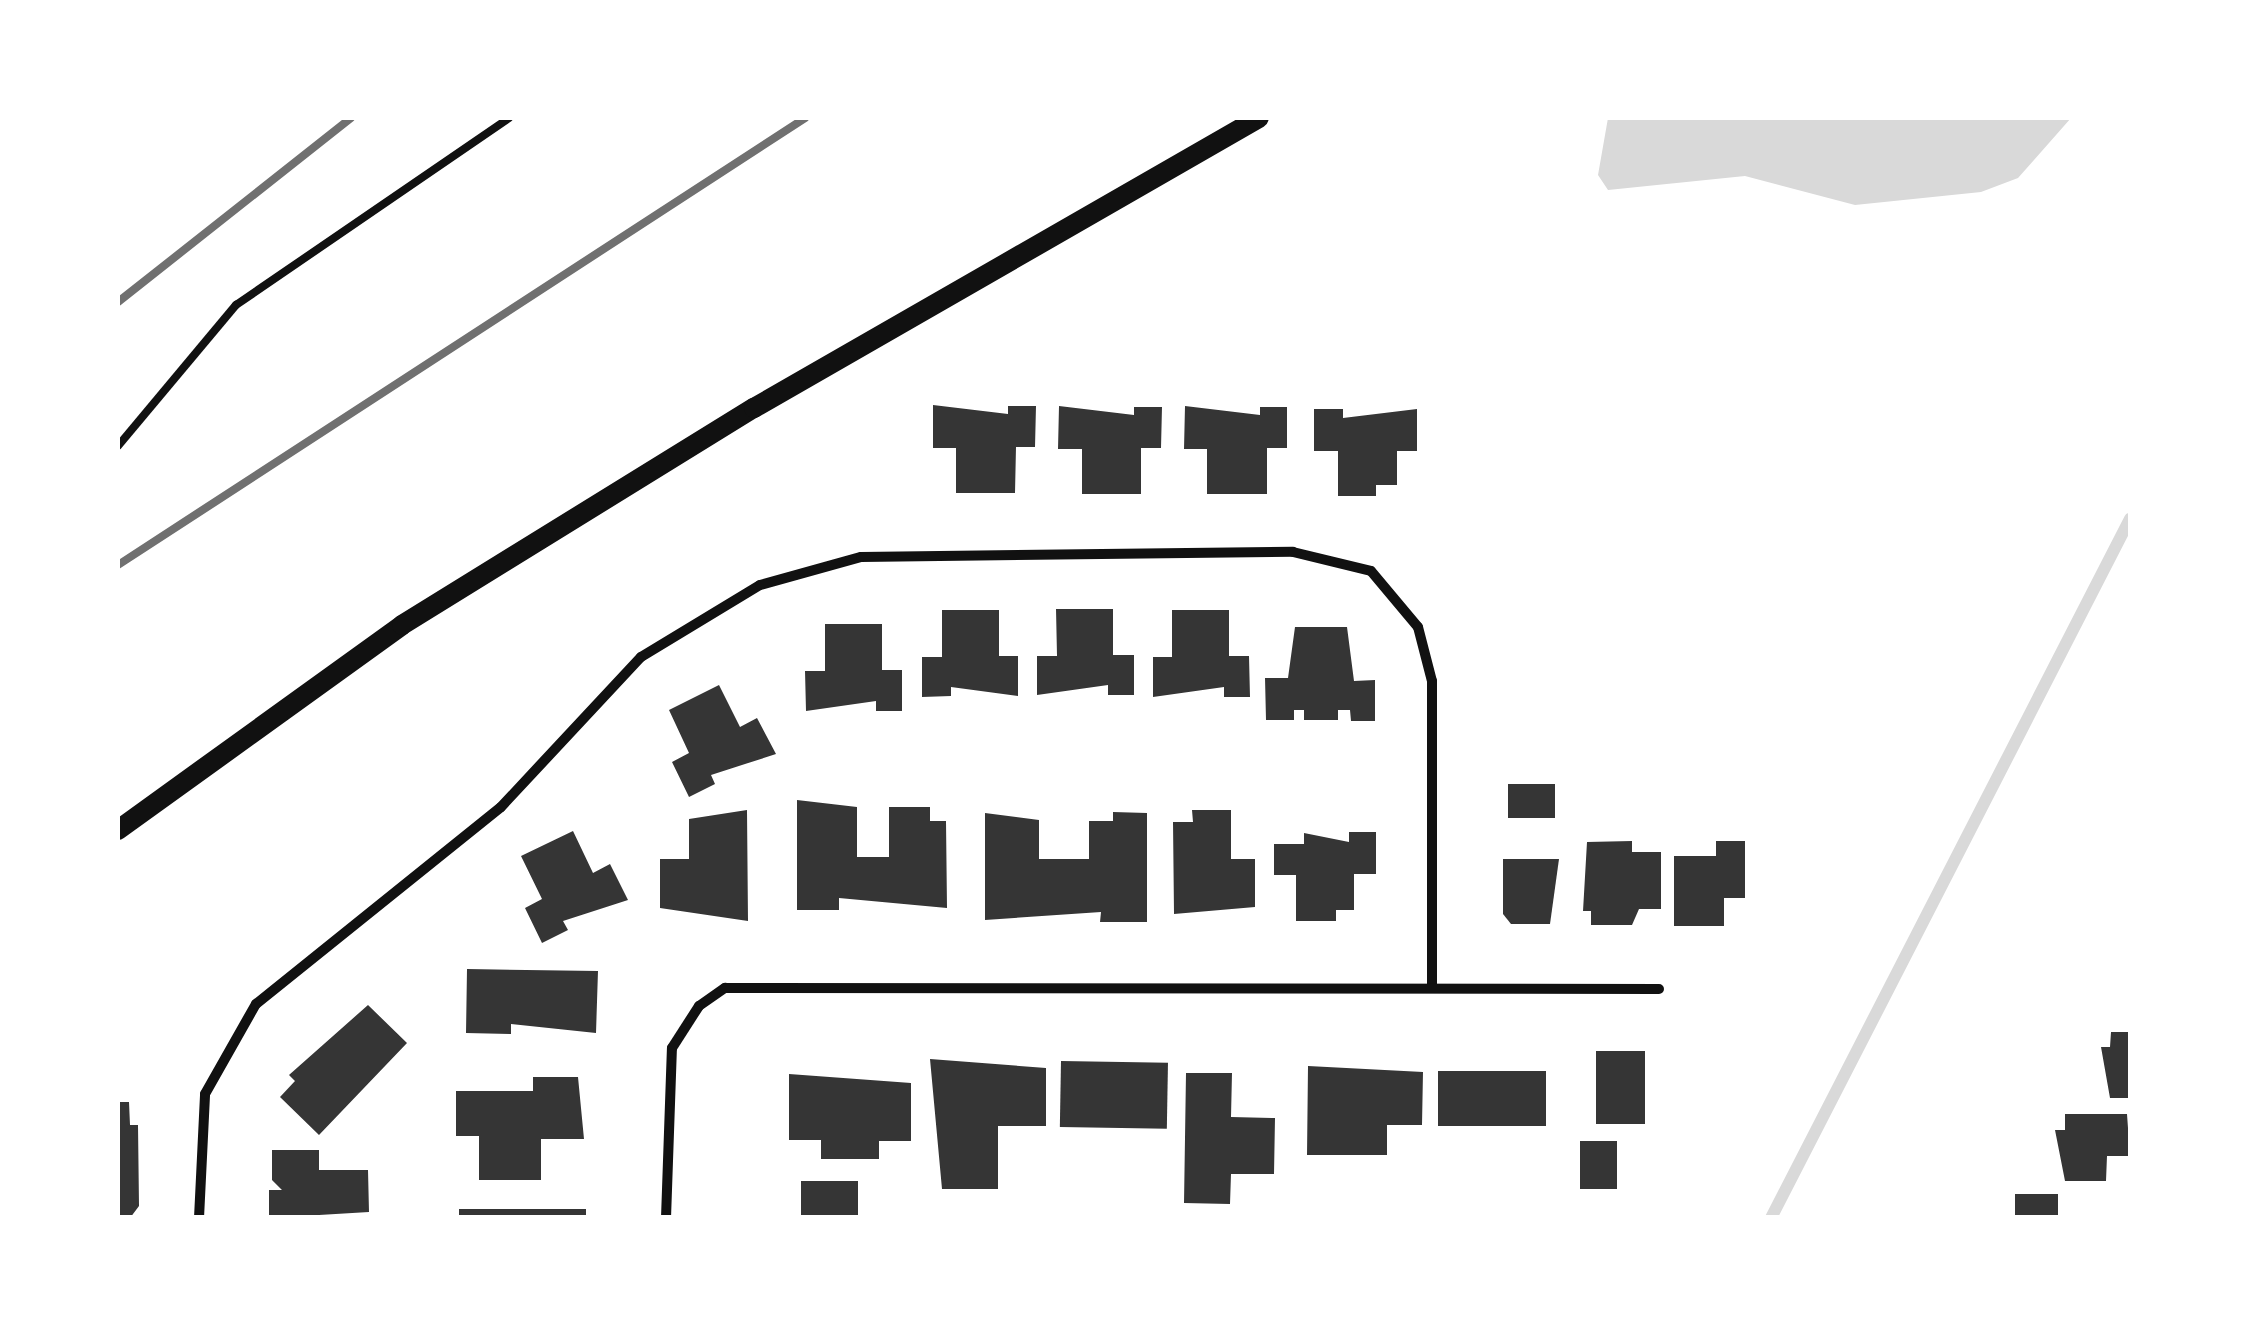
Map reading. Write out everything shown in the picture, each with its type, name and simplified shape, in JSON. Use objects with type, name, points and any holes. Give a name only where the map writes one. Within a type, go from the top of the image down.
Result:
[{"type":"main road","points":[[118,830],[402,625],[754,408],[1259,118]]},
{"type":"street","points":[[199,1218],[205,1094],[256,1004],[502,807],[642,657],[760,585],[861,557],[1292,552],[1371,571],[1418,627],[1432,680],[1432,987]]},
{"type":"street","points":[[666,1218],[672,1048],[699,1006],[725,988],[759,982],[1659,989]]},
{"type":"lane","points":[[118,446],[236,306],[508,118]]},
{"type":"shaded area","points":[[1608,118],[2071,118],[2018,178],[1981,192],[1855,205],[1745,176],[1608,190],[1598,175]]},
{"type":"building","points":[[933,405],[1008,414],[1008,406],[1036,406],[1035,447],[1016,447],[1015,493],[956,493],[956,448],[933,448]]},
{"type":"building","points":[[1059,406],[1134,415],[1134,407],[1162,407],[1161,448],[1141,448],[1141,494],[1082,494],[1082,449],[1058,449]]},
{"type":"building","points":[[1185,406],[1260,415],[1260,407],[1287,407],[1287,448],[1267,448],[1267,494],[1207,494],[1207,449],[1184,449]]},
{"type":"building","points":[[1314,409],[1343,409],[1343,418],[1417,409],[1417,451],[1397,451],[1397,485],[1376,485],[1376,496],[1338,496],[1338,451],[1314,451]]},
{"type":"building","points":[[1056,609],[1113,609],[1113,655],[1134,655],[1134,695],[1108,695],[1108,685],[1037,695],[1037,656],[1057,656]]},
{"type":"building","points":[[942,610],[999,610],[999,656],[1018,656],[1018,696],[951,687],[951,696],[922,697],[922,657],[942,657]]},
{"type":"building","points":[[1172,610],[1229,610],[1229,656],[1249,656],[1250,697],[1224,697],[1224,687],[1153,697],[1153,657],[1172,657]]},
{"type":"building","points":[[825,624],[882,624],[882,670],[902,670],[902,711],[876,711],[876,701],[806,711],[805,671],[825,671]]},
{"type":"building","points":[[1295,627],[1347,627],[1354,681],[1375,680],[1375,721],[1351,721],[1350,710],[1338,710],[1338,720],[1304,720],[1304,710],[1294,710],[1294,720],[1266,720],[1265,678],[1288,678]]},
{"type":"building","points":[[719,685],[740,727],[757,718],[776,754],[711,775],[715,784],[689,797],[672,762],[689,753],[669,710]]},
{"type":"building","points":[[1508,784],[1555,784],[1555,818],[1508,818]]},
{"type":"building","points":[[797,800],[857,807],[857,857],[889,857],[889,807],[930,807],[930,821],[946,821],[947,908],[839,898],[839,910],[797,910]]},
{"type":"building","points":[[747,810],[748,921],[660,908],[660,859],[689,859],[689,819]]},
{"type":"building","points":[[1192,810],[1231,810],[1231,859],[1255,859],[1255,907],[1174,914],[1173,822],[1193,822]]},
{"type":"building","points":[[1113,812],[1147,813],[1147,922],[1100,922],[1101,912],[985,920],[985,813],[1039,820],[1039,859],[1089,859],[1089,821],[1113,821]]},
{"type":"building","points":[[573,831],[593,873],[610,864],[628,900],[563,921],[568,930],[542,943],[525,908],[542,899],[521,856]]},
{"type":"building","points":[[1349,832],[1376,832],[1376,874],[1354,874],[1354,910],[1336,910],[1336,921],[1296,921],[1296,875],[1274,875],[1274,844],[1304,844],[1304,833],[1349,842]]},
{"type":"building","points":[[1632,841],[1632,852],[1661,852],[1661,909],[1639,909],[1632,925],[1591,925],[1591,911],[1583,911],[1587,842]]},
{"type":"building","points":[[1716,841],[1745,841],[1745,898],[1724,898],[1724,926],[1674,926],[1674,856],[1716,856]]},
{"type":"building","points":[[1503,859],[1559,859],[1550,924],[1511,924],[1503,914]]},
{"type":"building","points":[[467,969],[598,971],[596,1033],[511,1024],[511,1034],[466,1033]]},
{"type":"building","points":[[368,1005],[407,1043],[319,1135],[280,1097],[295,1081],[289,1075]]},
{"type":"building","points":[[2111,1032],[2130,1032],[2130,1098],[2110,1098],[2101,1047],[2110,1047]]},
{"type":"building","points":[[1596,1051],[1645,1051],[1645,1124],[1596,1124]]},
{"type":"building","points":[[930,1059],[1046,1068],[1046,1126],[998,1126],[998,1189],[942,1189]]},
{"type":"building","points":[[1061,1061],[1168,1063],[1167,1129],[1060,1127]]},
{"type":"building","points":[[1308,1066],[1423,1072],[1422,1125],[1387,1125],[1387,1155],[1307,1155]]},
{"type":"building","points":[[1438,1071],[1546,1071],[1546,1126],[1438,1126]]},
{"type":"building","points":[[1186,1073],[1232,1073],[1231,1117],[1275,1118],[1274,1174],[1231,1174],[1230,1204],[1184,1203]]},
{"type":"building","points":[[789,1074],[911,1083],[911,1141],[879,1141],[879,1159],[821,1159],[821,1140],[789,1140]]},
{"type":"building","points":[[533,1077],[578,1077],[584,1139],[541,1139],[541,1180],[479,1180],[479,1136],[456,1136],[456,1091],[533,1091]]},
{"type":"building","points":[[118,1102],[129,1102],[130,1125],[138,1125],[139,1206],[130,1218],[118,1218]]},
{"type":"building","points":[[2065,1114],[2127,1114],[2130,1156],[2107,1156],[2106,1181],[2065,1181],[2055,1130],[2065,1130]]},
{"type":"building","points":[[1580,1141],[1617,1141],[1617,1189],[1580,1189]]},
{"type":"building","points":[[272,1150],[319,1150],[319,1170],[368,1170],[369,1212],[269,1218],[269,1190],[282,1190],[272,1180]]},
{"type":"building","points":[[801,1181],[858,1181],[858,1218],[801,1218]]},
{"type":"building","points":[[2015,1194],[2058,1194],[2058,1218],[2015,1218]]},
{"type":"building","points":[[459,1209],[586,1209],[586,1218],[459,1218]]},
{"type":"waterway","points":[[1771,1218],[2130,519]]},
{"type":"railway","points":[[118,302],[351,118]]},
{"type":"railway","points":[[118,565],[805,118]]}]
